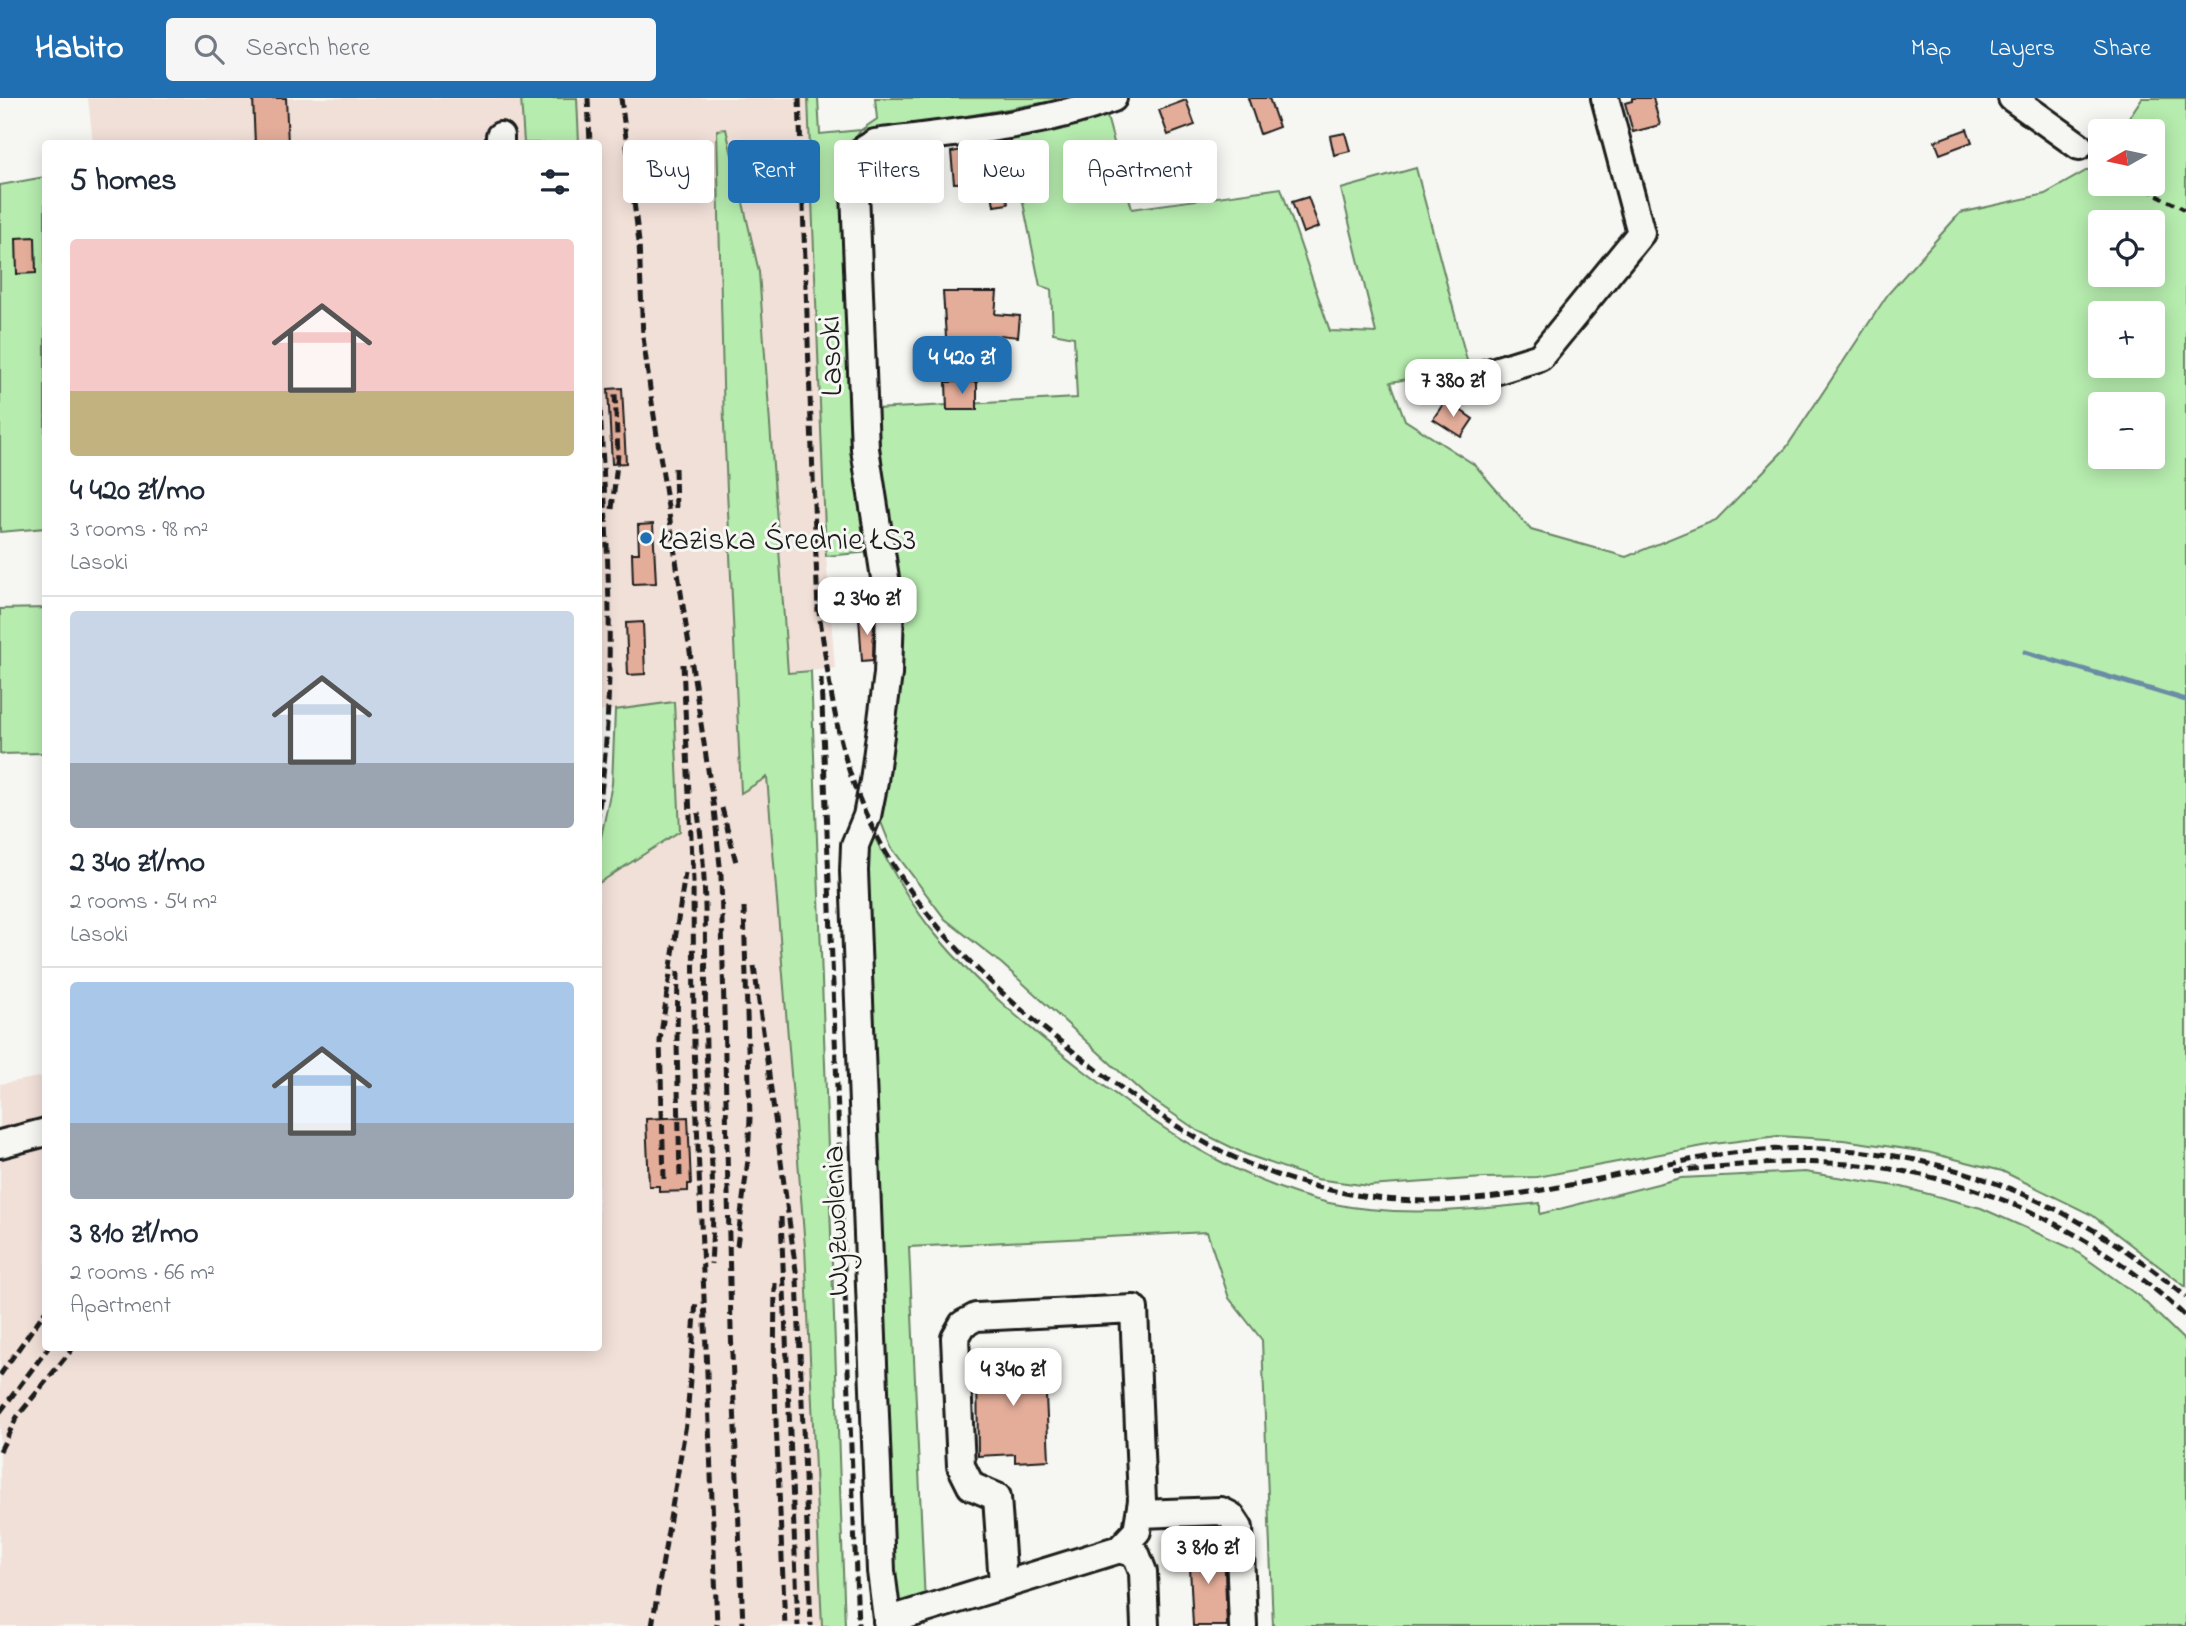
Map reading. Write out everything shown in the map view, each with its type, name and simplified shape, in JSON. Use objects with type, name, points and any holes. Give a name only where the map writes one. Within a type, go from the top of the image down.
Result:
[{"type":"street","name":"Lasoki","points":[[867,816],[888,674],[890,610],[865,449],[854,165],[862,151],[875,142],[1006,126],[1055,116],[1113,98]]},
{"type":"street","points":[[1456,383],[1540,357],[1641,233],[1605,98]]},
{"type":"street","points":[[2012,98],[2079,146]]},
{"type":"street","name":"Wyzwolenia","points":[[867,816],[855,845],[854,871],[881,1571],[888,1624]]},
{"type":"street","points":[[0,1144],[42,1133]]},
{"type":"street","points":[[888,1624],[1003,1584],[1120,1549],[1137,1531],[1142,1501],[1133,1309],[976,1317],[963,1324],[956,1338],[961,1466],[971,1486],[998,1497],[1003,1584]]},
{"type":"street","points":[[1140,1514],[1221,1511],[1231,1516],[1239,1528],[1243,1626]]},
{"type":"street","points":[[1120,1549],[1136,1554],[1143,1572],[1145,1626]]},
{"type":"path","points":[[2159,196],[2186,210]]},
{"type":"shaded area","points":[[88,98],[521,98],[524,140],[93,140]]},
{"type":"shaded area","points":[[577,98],[808,98],[810,140],[728,140],[726,130],[717,130],[741,792],[767,776],[805,1247],[822,1626],[0,1626],[0,1084],[42,1077],[42,1351],[602,1351],[602,881],[680,831],[674,702],[602,712],[602,140],[579,140]]},
{"type":"shaded area","points":[[743,203],[812,203],[826,556],[835,668],[788,674],[759,272]]},
{"type":"green space","points":[[521,98],[577,98],[579,140],[524,140]]},
{"type":"green space","points":[[808,98],[818,98],[820,134],[861,130],[854,140],[834,140],[834,203],[846,203],[871,552],[826,556],[812,203],[820,203],[820,140],[810,140]]},
{"type":"green space","points":[[875,98],[1071,98],[903,127],[861,130],[877,119]]},
{"type":"green space","points":[[2142,98],[2186,98],[2186,1287],[2092,1215],[2002,1171],[1927,1152],[1843,1140],[1778,1136],[1714,1144],[1537,1177],[1369,1186],[1316,1179],[1245,1154],[1198,1131],[1144,1094],[1002,964],[945,919],[891,847],[877,812],[900,618],[876,409],[1077,398],[1074,337],[1053,333],[1051,289],[1040,286],[1023,203],[1049,203],[1049,140],[1010,140],[1009,134],[1105,109],[1113,140],[1063,140],[1063,203],[1130,203],[1132,209],[1175,203],[1217,203],[1217,197],[1281,188],[1330,331],[1376,333],[1341,189],[1416,168],[1469,368],[1391,382],[1405,420],[1475,465],[1531,530],[1626,557],[1716,520],[1786,448],[1888,294],[1960,213],[2045,194],[2088,170],[2088,196],[2165,196],[2165,119],[2128,119]]},
{"type":"green space","points":[[726,129],[729,140],[728,203],[743,203],[759,272],[788,673],[811,671],[845,1626],[822,1626],[805,1247],[767,777],[741,793],[724,425],[717,130]]},
{"type":"green space","points":[[42,178],[42,528],[0,532],[0,185]]},
{"type":"green space","points":[[42,608],[42,753],[0,754],[0,609]]},
{"type":"green space","points":[[674,702],[680,831],[602,881],[602,832],[612,784],[615,710]]},
{"type":"green space","points":[[871,831],[908,897],[935,934],[987,989],[1024,1023],[1111,1091],[1199,1150],[1295,1194],[1355,1208],[1408,1211],[1460,1210],[1540,1203],[1540,1214],[1681,1178],[1805,1172],[1902,1187],[1981,1208],[2073,1249],[2140,1297],[2186,1342],[2186,1626],[1273,1626],[1262,1340],[1229,1298],[1207,1232],[909,1247],[926,1626],[897,1626],[887,1523],[863,848]]},
{"type":"building","points":[[253,98],[286,98],[288,140],[255,140]]},
{"type":"building","points":[[1248,98],[1269,98],[1279,127],[1260,134]]},
{"type":"building","points":[[1632,98],[1653,98],[1660,125],[1633,132],[1625,103],[1632,101]]},
{"type":"building","points":[[1186,100],[1195,125],[1168,135],[1159,110]]},
{"type":"building","points":[[1967,129],[1972,142],[1940,154],[1935,141]]},
{"type":"building","points":[[1345,133],[1350,151],[1334,155],[1330,136]]},
{"type":"building","points":[[958,151],[958,183],[954,183],[951,152]]},
{"type":"building","points":[[1308,197],[1319,227],[1303,233],[1292,202]]},
{"type":"building","points":[[35,237],[36,273],[17,274],[16,238]]},
{"type":"building","points":[[943,292],[997,292],[995,314],[1020,316],[1018,337],[1000,335],[1000,340],[975,338],[975,351],[947,352]]},
{"type":"building","points":[[946,382],[977,382],[977,410],[947,410]]},
{"type":"building","points":[[622,388],[626,463],[612,464],[608,389]]},
{"type":"building","points":[[1446,400],[1473,419],[1461,437],[1433,419]]},
{"type":"building","points":[[653,524],[656,583],[633,584],[632,553],[639,553],[638,525]]},
{"type":"building","points":[[874,616],[873,660],[862,661],[859,617]]},
{"type":"building","points":[[643,622],[645,674],[628,675],[626,623]]},
{"type":"building","points":[[688,1117],[691,1184],[688,1184],[688,1191],[659,1192],[659,1186],[649,1186],[646,1119]]},
{"type":"building","points":[[1044,1353],[1049,1460],[1015,1462],[1015,1454],[978,1456],[977,1363],[1013,1362],[1012,1354]]},
{"type":"building","points":[[1224,1546],[1227,1626],[1193,1626],[1189,1548]]},
{"type":"waterway","points":[[2025,652],[2186,700]]},
{"type":"railway","points":[[588,98],[590,140]]},
{"type":"railway","points":[[621,98],[639,242],[643,337],[714,809],[721,875],[731,1329],[743,1626]]},
{"type":"railway","points":[[799,98],[818,612]]},
{"type":"railway","points":[[612,509],[618,454],[615,394]]},
{"type":"railway","points":[[602,448],[609,646],[602,783]]},
{"type":"railway","points":[[675,468],[676,510]]},
{"type":"railway","points":[[818,605],[834,707],[848,767],[863,808],[882,847],[931,918],[959,951],[990,981],[1056,1038],[1168,1120],[1243,1162],[1328,1190],[1417,1201],[1497,1197],[1577,1184],[1695,1159],[1762,1150],[1829,1149],[1894,1156],[1957,1170],[2018,1192],[2077,1220],[2133,1255],[2186,1297]]},
{"type":"railway","points":[[683,664],[693,881],[694,1045],[717,1626]]},
{"type":"railway","points":[[821,678],[858,1626]]},
{"type":"railway","points":[[722,808],[737,866]]},
{"type":"railway","points":[[698,813],[705,900],[706,1047],[712,1183],[711,1264]]},
{"type":"railway","points":[[664,1179],[660,1041],[685,873]]},
{"type":"railway","points":[[737,1246],[748,1160],[750,1118],[744,907]]},
{"type":"railway","points":[[754,966],[797,1278],[811,1626]]},
{"type":"railway","points":[[678,971],[680,1178]]},
{"type":"railway","points":[[1674,1171],[1767,1163],[1837,1163],[1905,1172],[1950,1182],[1993,1196],[2076,1235],[2152,1287],[2186,1317]]},
{"type":"railway","points":[[781,1217],[798,1626]]},
{"type":"railway","points":[[775,1283],[774,1376],[785,1626]]},
{"type":"railway","points":[[652,1626],[687,1418],[696,1301]]},
{"type":"railway","points":[[0,1375],[42,1316]]},
{"type":"railway","points":[[0,1412],[46,1351]]},
{"type":"railway","points":[[0,1451],[17,1417],[71,1351]]},
{"type":"place","name":"Łaziska Średnie ŁS3","points":[[646,538]]}]
